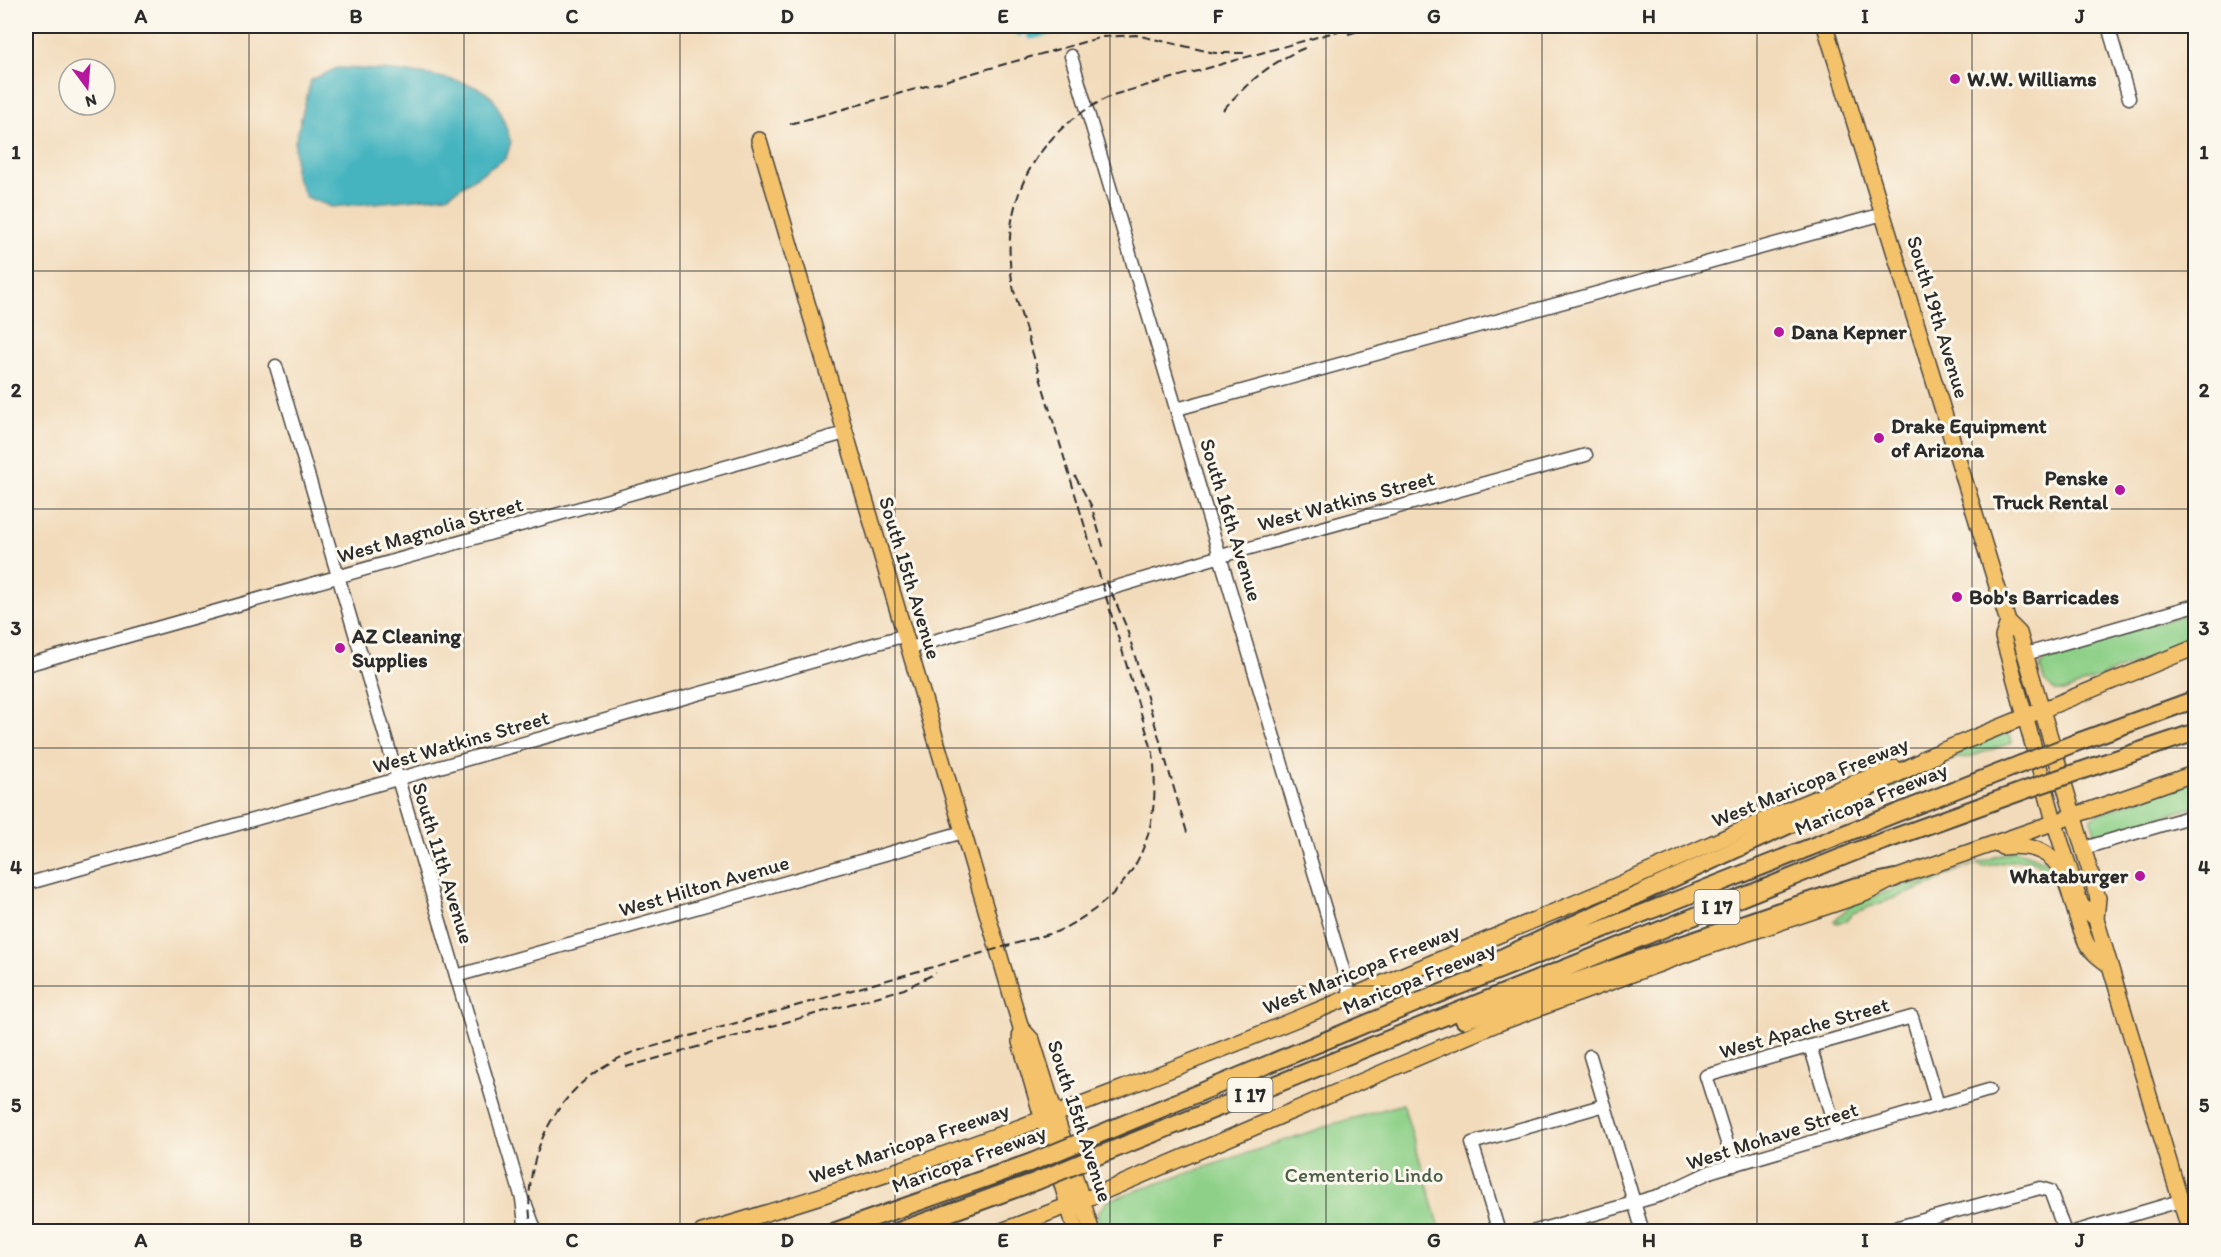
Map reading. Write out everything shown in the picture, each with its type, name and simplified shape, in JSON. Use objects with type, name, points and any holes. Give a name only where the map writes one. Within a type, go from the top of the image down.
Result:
[{"type":"highway","name":"Maricopa Freeway","points":[[833,1232],[1032,1162],[1421,1001],[2020,764],[2196,699]]},
{"type":"highway","name":"Maricopa Freeway","points":[[896,1232],[1037,1181],[1862,849],[2196,732]]},
{"type":"highway","points":[[1421,1001],[1460,977],[1858,793],[1935,754]]},
{"type":"highway","points":[[1405,1033],[1429,1033],[1797,905],[1853,887],[1896,878]]},
{"type":"main road","name":"South 19th Avenue","points":[[1825,26],[2008,622],[2019,633],[2043,708],[2098,898],[2096,919],[2190,1232]]},
{"type":"main road","name":"South 15th Avenue","points":[[759,140],[1020,1028],[1020,1042],[1041,1119],[1077,1232]]},
{"type":"main road","name":"South 19th Avenue","points":[[2008,622],[2003,637],[2055,824],[2081,905],[2096,919]]},
{"type":"main road","name":"West Maricopa Freeway","points":[[702,1232],[801,1203],[922,1163],[1057,1114],[1351,996],[1660,867],[1860,780],[1935,754],[2025,715],[2196,647]]},
{"type":"main road","points":[[999,1232],[1084,1200],[1497,1024],[1692,952],[1864,894],[1896,878],[2196,773]]},
{"type":"main road","points":[[1980,850],[2032,846],[2051,858],[2063,875],[2086,943],[2109,965]]},
{"type":"main road","name":"South 15th Avenue","points":[[1020,1028],[1032,1040],[1084,1200],[1092,1232]]},
{"type":"street","points":[[2108,26],[2129,98]]},
{"type":"street","name":"South 16th Avenue","points":[[1071,56],[1351,996]]},
{"type":"street","points":[[1177,409],[1883,214]]},
{"type":"street","name":"South 11th Avenue","points":[[276,366],[522,1199],[536,1232]]},
{"type":"street","name":"West Magnolia Street","points":[[26,666],[845,433]]},
{"type":"street","name":"West Watkins Street","points":[[26,884],[1586,455]]},
{"type":"street","points":[[2026,654],[2196,605]]},
{"type":"street","points":[[2084,848],[2196,815]]},
{"type":"street","name":"West Hilton Avenue","points":[[456,976],[963,832]]},
{"type":"street","name":"West Apache Street","points":[[1734,1165],[1706,1076],[1912,1017],[1938,1105]]},
{"type":"street","points":[[1810,1046],[1837,1134]]},
{"type":"street","points":[[1590,1056],[1643,1232]]},
{"type":"street","name":"West Mohave Street","points":[[1532,1232],[1661,1195],[1701,1175],[1989,1090]]},
{"type":"street","points":[[1499,1232],[1472,1143],[1605,1105]]},
{"type":"street","points":[[1880,1232],[2030,1189],[2050,1191],[2065,1232]]},
{"type":"street","name":"South 11th Avenue","points":[[522,1199],[526,1232]]},
{"type":"street","points":[[2074,1232],[2180,1201]]},
{"type":"green space","points":[[2195,612],[2195,639],[2066,691],[2055,691],[2044,680],[2040,667],[2046,658],[2078,651],[2082,648],[2081,644]]},
{"type":"green space","points":[[2005,732],[2011,737],[2012,743],[1966,758],[1956,758],[1925,773],[1924,777],[1889,789],[1887,784],[1948,755]]},
{"type":"green space","points":[[2195,779],[2195,807],[2096,835],[2091,819],[2099,814]]},
{"type":"green space","points":[[2015,850],[2046,861],[2062,889],[2057,890],[2044,868],[2036,863],[2018,860],[1983,867],[1978,863],[1946,875],[1935,883],[1853,913],[1846,921],[1836,923],[1834,921],[1853,903],[1910,884],[1915,885]]},
{"type":"green space","name":"Cementerio Lindo","points":[[1403,1104],[1441,1231],[1102,1231],[1097,1213],[1109,1200],[1333,1124]]},
{"type":"water","points":[[337,68],[420,74],[465,83],[482,90],[493,99],[504,120],[511,142],[506,158],[447,196],[332,207],[306,197],[295,174],[295,142],[311,80]]},
{"type":"waterway","points":[[1013,26],[1019,32]]},
{"type":"waterway","points":[[1031,35],[1069,26]]},
{"type":"railway","points":[[1291,32],[1315,26]]},
{"type":"railway","points":[[532,1232],[529,1203],[532,1175],[539,1148],[550,1123],[566,1100],[585,1080],[608,1064],[634,1052],[1056,932],[1083,917],[1106,900],[1124,882],[1138,861],[1153,812],[1155,784],[1153,753],[1014,291],[1010,259],[1011,229],[1017,201],[1027,174],[1042,150],[1085,110],[1113,95],[1356,26]]},
{"type":"railway","points":[[1348,34],[1377,26]]},
{"type":"railway","points":[[790,124],[1102,37],[1136,35],[1215,53],[1246,53]]},
{"type":"railway","points":[[1223,110],[1261,73],[1307,47]]},
{"type":"railway","points":[[1075,476],[1091,505],[1104,549]]},
{"type":"railway","points":[[1106,580],[1126,626],[1188,836]]},
{"type":"railway","points":[[626,1067],[904,989],[936,973]]},
{"type":"place","name":"W.W. Williams","points":[[1955,79]]},
{"type":"place","name":"Dana Kepner","points":[[1779,332]]},
{"type":"place","name":"Drake Equipment of Arizona","points":[[1879,438]]},
{"type":"place","name":"Penske Truck Rental","points":[[2120,490]]},
{"type":"place","name":"Bob's Barricades","points":[[1957,597]]},
{"type":"place","name":"AZ Cleaning Supplies","points":[[340,648]]},
{"type":"place","name":"Whataburger","points":[[2140,876]]}]
